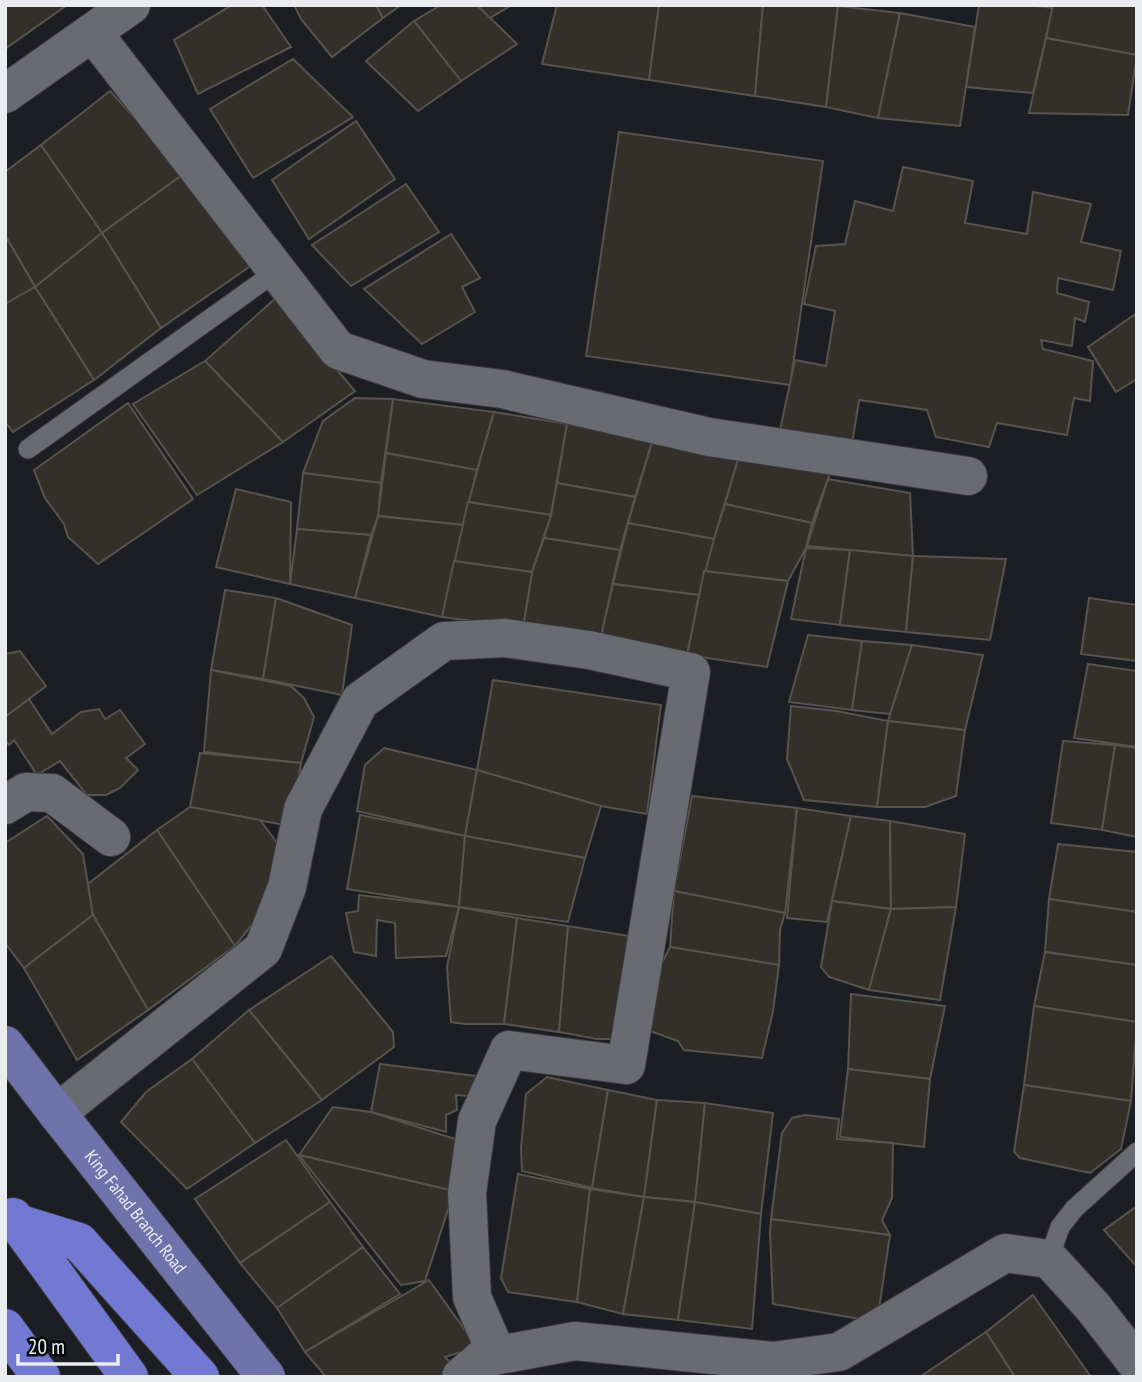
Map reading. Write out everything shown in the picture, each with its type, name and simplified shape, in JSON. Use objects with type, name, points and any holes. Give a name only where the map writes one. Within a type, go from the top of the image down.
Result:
[{"type":"highway","points":[[11,1214],[129,1377]]},
{"type":"highway","points":[[11,1214],[79,1242],[200,1377]]},
{"type":"highway","points":[[5,1328],[41,1377]]},
{"type":"main road","name":"King Fahad Branch Road","points":[[5,1045],[266,1377]]},
{"type":"street","points":[[5,94],[131,5]]},
{"type":"street","points":[[93,33],[338,350],[423,379],[502,389],[709,437],[968,476]]},
{"type":"street","points":[[57,1113],[263,949],[287,887],[303,809],[360,701],[443,641],[505,638],[589,650],[691,673],[626,1065],[509,1050],[477,1121],[467,1193],[472,1297],[497,1355]]},
{"type":"street","points":[[5,805],[26,792],[52,793],[111,837]]},
{"type":"street","points":[[461,1377],[482,1358],[575,1341],[773,1361],[839,1352],[1005,1253],[1049,1259],[1093,1307],[1137,1364]]},
{"type":"lane","points":[[28,449],[277,271]]},
{"type":"lane","points":[[1049,1259],[1060,1227],[1074,1209],[1137,1152]]},
{"type":"building","points":[[5,5],[67,5],[5,49]]},
{"type":"building","points":[[232,5],[262,5],[291,47],[198,94],[174,40]]},
{"type":"building","points":[[294,5],[376,5],[383,18],[332,57],[301,19]]},
{"type":"building","points":[[376,5],[401,5],[383,18]]},
{"type":"building","points":[[441,5],[477,5],[517,44],[461,81],[414,21]]},
{"type":"building","points":[[477,5],[512,5],[490,18]]},
{"type":"building","points":[[557,5],[659,5],[649,80],[542,64]]},
{"type":"building","points":[[659,5],[763,5],[755,96],[649,80]]},
{"type":"building","points":[[763,5],[838,6],[826,107],[755,96]]},
{"type":"building","points":[[979,5],[1053,8],[1033,93],[966,87]]},
{"type":"building","points":[[1053,5],[1137,5],[1137,55],[1046,38]]},
{"type":"building","points":[[838,6],[900,13],[878,118],[826,107]]},
{"type":"building","points":[[900,13],[975,27],[960,126],[878,118]]},
{"type":"building","points":[[414,21],[461,81],[418,111],[366,61]]},
{"type":"building","points":[[1046,38],[1137,55],[1128,115],[1029,113]]},
{"type":"building","points":[[293,59],[353,117],[253,178],[210,109]]},
{"type":"building","points":[[110,91],[185,173],[102,233],[41,145]]},
{"type":"building","points":[[356,121],[395,179],[309,239],[272,180]]},
{"type":"building","points":[[619,132],[823,161],[790,385],[586,356]]},
{"type":"building","points":[[41,145],[102,233],[35,287],[5,235],[5,172]]},
{"type":"building","points":[[903,167],[973,181],[965,223],[1027,234],[1033,192],[1091,204],[1081,242],[1121,251],[1113,290],[1058,278],[1057,293],[1089,302],[1085,322],[1075,318],[1072,346],[1041,340],[1043,349],[1093,361],[1090,401],[1074,398],[1067,435],[997,423],[989,447],[936,437],[927,410],[859,400],[852,444],[780,430],[795,360],[826,366],[835,311],[804,304],[816,246],[845,244],[855,201],[893,211]]},
{"type":"building","points":[[185,173],[252,265],[161,328],[102,233]]},
{"type":"building","points":[[406,184],[439,232],[351,286],[312,245]]},
{"type":"building","points":[[102,233],[161,328],[94,380],[35,287]]},
{"type":"building","points":[[451,234],[480,278],[462,287],[475,312],[422,344],[364,289]]},
{"type":"building","points":[[5,235],[35,287],[5,304]]},
{"type":"building","points":[[35,287],[94,380],[13,432],[5,422],[5,304]]},
{"type":"building","points":[[276,298],[355,391],[283,442],[205,361]]},
{"type":"building","points":[[1137,313],[1137,379],[1116,392],[1088,347]]},
{"type":"building","points":[[205,361],[283,442],[197,495],[133,404]]},
{"type":"building","points":[[355,398],[393,399],[381,483],[303,473],[323,421]]},
{"type":"building","points":[[393,399],[494,412],[477,470],[386,453]]},
{"type":"building","points":[[128,403],[193,499],[98,564],[68,537],[64,524],[45,498],[34,470]]},
{"type":"building","points":[[494,412],[567,424],[551,515],[468,502]]},
{"type":"building","points":[[567,424],[653,439],[635,497],[557,483]]},
{"type":"building","points":[[653,439],[740,453],[714,539],[628,523]]},
{"type":"building","points":[[386,453],[477,470],[463,525],[378,516]]},
{"type":"building","points":[[740,453],[833,465],[812,523],[725,504]]},
{"type":"building","points":[[303,473],[381,483],[378,516],[371,535],[297,529]]},
{"type":"building","points":[[828,479],[910,493],[913,556],[807,546]]},
{"type":"building","points":[[557,483],[635,497],[620,550],[544,538]]},
{"type":"building","points":[[236,489],[291,502],[290,584],[216,567]]},
{"type":"building","points":[[468,502],[551,515],[532,572],[454,561]]},
{"type":"building","points":[[725,504],[812,523],[806,548],[788,581],[704,571]]},
{"type":"building","points":[[378,516],[463,525],[442,617],[355,598]]},
{"type":"building","points":[[628,523],[714,539],[699,595],[613,584]]},
{"type":"building","points":[[297,529],[371,535],[355,598],[290,584]]},
{"type":"building","points":[[544,538],[620,550],[600,641],[523,628],[532,572]]},
{"type":"building","points":[[806,548],[850,550],[840,625],[791,619]]},
{"type":"building","points":[[850,550],[913,556],[906,632],[840,625]]},
{"type":"building","points":[[913,556],[1006,559],[990,640],[906,632]]},
{"type":"building","points":[[454,561],[532,572],[523,628],[442,617]]},
{"type":"building","points":[[704,571],[788,581],[767,667],[687,655]]},
{"type":"building","points":[[613,584],[699,595],[687,655],[600,641]]},
{"type":"building","points":[[225,590],[276,598],[263,679],[211,670]]},
{"type":"building","points":[[276,598],[352,625],[342,695],[263,679]]},
{"type":"building","points":[[1089,598],[1137,605],[1137,661],[1081,654]]},
{"type":"building","points":[[808,635],[862,641],[852,710],[789,702]]},
{"type":"building","points":[[862,641],[912,645],[890,714],[852,710]]},
{"type":"building","points":[[912,645],[983,655],[965,730],[888,721]]},
{"type":"building","points":[[20,651],[46,686],[5,717],[5,654]]},
{"type":"building","points":[[1088,664],[1137,671],[1137,747],[1074,738]]},
{"type":"building","points":[[211,670],[291,686],[304,698],[314,717],[301,763],[204,752]]},
{"type":"building","points":[[493,680],[661,705],[647,814],[601,806],[477,770]]},
{"type":"building","points":[[29,699],[52,734],[81,712],[99,709],[105,719],[120,710],[145,744],[126,758],[138,770],[120,788],[106,795],[87,795],[60,761],[37,775],[14,740],[9,745],[5,740],[5,717]]},
{"type":"building","points":[[791,706],[888,721],[877,807],[804,800],[787,759]]},
{"type":"building","points":[[888,721],[965,730],[956,796],[925,807],[877,807]]},
{"type":"building","points":[[1063,741],[1115,745],[1102,830],[1051,823]]},
{"type":"building","points":[[1115,745],[1137,748],[1137,837],[1102,830]]},
{"type":"building","points":[[384,748],[477,770],[465,836],[357,811],[365,765]]},
{"type":"building","points":[[200,753],[301,763],[290,826],[190,807]]},
{"type":"building","points":[[477,770],[601,806],[585,858],[465,836]]},
{"type":"building","points":[[692,796],[797,808],[785,913],[674,891]]},
{"type":"building","points":[[190,807],[260,820],[278,844],[282,886],[235,946],[157,830]]},
{"type":"building","points":[[797,808],[851,816],[827,922],[787,918]]},
{"type":"building","points":[[360,815],[465,836],[459,907],[347,889]]},
{"type":"building","points":[[47,816],[83,854],[93,915],[24,968],[5,943],[5,843]]},
{"type":"building","points":[[851,816],[890,821],[891,909],[832,901]]},
{"type":"building","points":[[890,821],[965,834],[956,907],[891,909]]},
{"type":"building","points":[[157,830],[235,946],[148,1010],[93,915],[88,884]]},
{"type":"building","points":[[465,836],[585,858],[568,922],[459,907]]},
{"type":"building","points":[[1058,844],[1137,852],[1137,912],[1049,899]]},
{"type":"building","points":[[674,891],[785,913],[780,930],[779,965],[670,947]]},
{"type":"building","points":[[359,895],[459,907],[446,956],[396,958],[395,923],[377,920],[376,956],[354,952],[346,913],[358,911]]},
{"type":"building","points":[[1049,899],[1137,912],[1137,965],[1045,952]]},
{"type":"building","points":[[832,901],[891,909],[869,990],[829,977],[821,967]]},
{"type":"building","points":[[459,907],[517,918],[504,1024],[451,1022],[447,967]]},
{"type":"building","points":[[956,907],[940,1000],[869,990],[891,909]]},
{"type":"building","points":[[93,915],[148,1010],[77,1060],[24,968]]},
{"type":"building","points":[[517,918],[568,926],[559,1032],[504,1024]]},
{"type":"building","points":[[568,926],[629,936],[618,1039],[597,1039],[559,1032]]},
{"type":"building","points":[[670,947],[779,965],[773,1011],[762,1058],[684,1050],[678,1041],[650,1031],[653,981]]},
{"type":"building","points":[[1045,952],[1137,965],[1137,1022],[1034,1006]]},
{"type":"building","points":[[331,956],[393,1032],[394,1047],[322,1100],[249,1010]]},
{"type":"building","points":[[851,994],[945,1006],[930,1079],[848,1069]]},
{"type":"building","points":[[1034,1006],[1137,1022],[1131,1101],[1024,1085]]},
{"type":"building","points":[[249,1010],[322,1100],[255,1143],[192,1059]]},
{"type":"building","points":[[192,1059],[255,1143],[187,1189],[121,1122],[146,1092]]},
{"type":"building","points":[[380,1064],[484,1077],[484,1097],[456,1095],[457,1110],[446,1115],[446,1132],[371,1112]]},
{"type":"building","points":[[848,1069],[930,1079],[924,1147],[840,1137]]},
{"type":"building","points":[[547,1077],[608,1090],[592,1188],[522,1171],[521,1148],[526,1094]]},
{"type":"building","points":[[1024,1085],[1131,1101],[1121,1149],[1090,1173],[1020,1158],[1014,1152]]},
{"type":"building","points":[[608,1090],[657,1100],[644,1197],[592,1188]]},
{"type":"building","points":[[657,1100],[705,1103],[695,1202],[644,1197]]},
{"type":"building","points":[[705,1103],[773,1113],[761,1214],[695,1202]]},
{"type":"building","points":[[333,1107],[371,1112],[455,1139],[454,1191],[299,1155]]},
{"type":"building","points":[[805,1115],[839,1119],[837,1139],[893,1143],[892,1198],[882,1220],[890,1235],[771,1219],[782,1133],[792,1118]]},
{"type":"building","points":[[286,1140],[330,1202],[240,1263],[195,1199]]},
{"type":"building","points":[[299,1155],[454,1191],[425,1281],[401,1285]]},
{"type":"building","points":[[518,1174],[590,1189],[577,1302],[508,1292],[501,1278]]},
{"type":"building","points":[[590,1189],[644,1197],[623,1314],[577,1302]]},
{"type":"building","points":[[644,1197],[695,1202],[678,1320],[623,1314]]},
{"type":"building","points":[[330,1202],[363,1247],[277,1308],[240,1263]]},
{"type":"building","points":[[695,1202],[761,1214],[752,1329],[678,1320]]},
{"type":"building","points":[[1137,1206],[1137,1267],[1104,1230]]},
{"type":"building","points":[[771,1219],[890,1235],[877,1322],[773,1304]]},
{"type":"building","points":[[363,1247],[400,1294],[305,1352],[277,1308]]},
{"type":"building","points":[[429,1280],[477,1347],[445,1357],[457,1370],[447,1377],[326,1377],[305,1352]]},
{"type":"building","points":[[1033,1295],[1091,1377],[1015,1377],[986,1332]]},
{"type":"building","points":[[986,1332],[1015,1377],[920,1377]]}]
